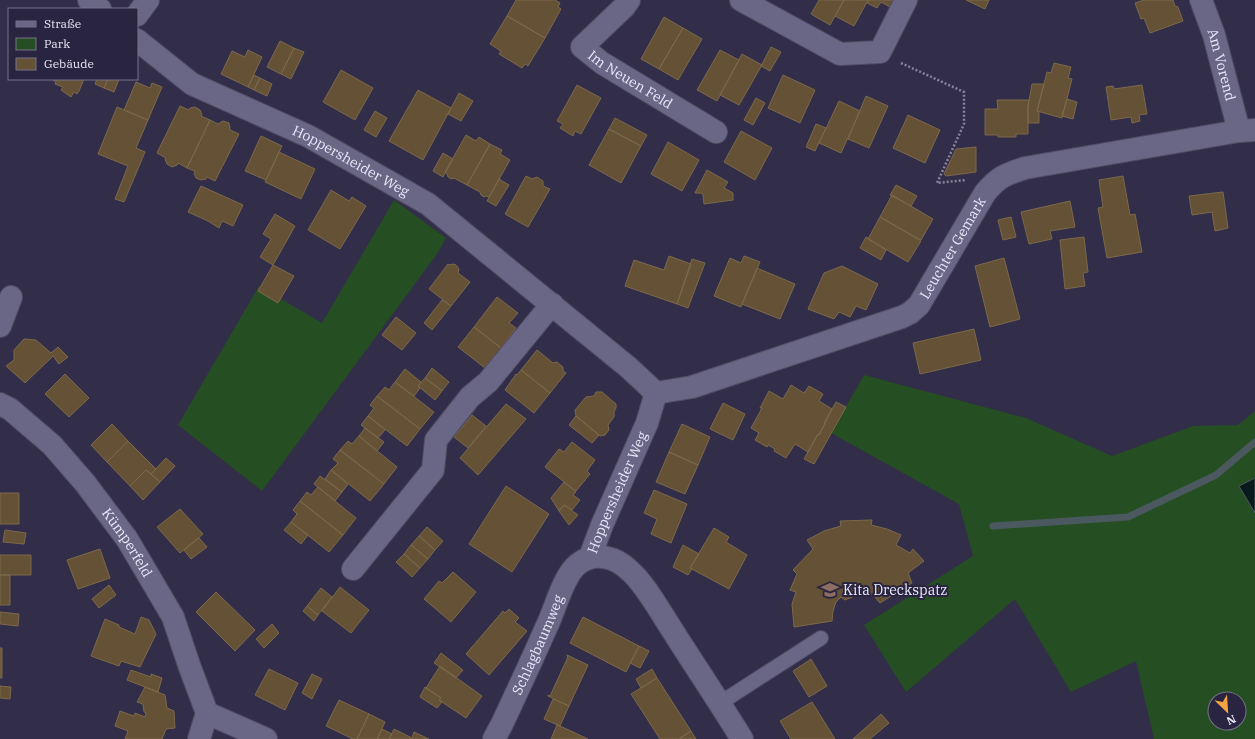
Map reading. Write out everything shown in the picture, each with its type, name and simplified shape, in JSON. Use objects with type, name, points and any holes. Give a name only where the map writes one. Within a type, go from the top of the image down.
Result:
[{"type":"street","points":[[89,0],[99,8]]},
{"type":"street","points":[[138,14],[148,0]]},
{"type":"street","name":"Im Neuen Feld","points":[[629,0],[624,7],[582,47],[602,63],[716,132]]},
{"type":"street","points":[[741,0],[840,54],[880,52],[906,0]]},
{"type":"street","name":"Am Vorend","points":[[1201,0],[1247,130]]},
{"type":"street","name":"Hoppersheider Weg","points":[[138,41],[192,84],[308,136],[428,204],[552,304],[628,367],[656,393],[647,423],[602,525],[590,557],[602,556],[615,560],[630,571],[646,590],[742,739]]},
{"type":"street","name":"Leuchter Gemark","points":[[656,393],[692,387],[902,317],[910,313],[919,305],[985,193],[994,182],[1009,173],[1025,168],[1247,130]]},
{"type":"street","points":[[0,326],[11,297]]},
{"type":"street","points":[[353,569],[433,470],[436,440],[470,397],[488,382],[552,304]]},
{"type":"street","name":"Kümperfeld","points":[[0,404],[10,409],[52,445],[85,483],[127,539],[173,617],[207,713]]},
{"type":"street","name":"Schlagbaumweg","points":[[494,739],[547,628],[567,577],[578,564],[590,557]]},
{"type":"street","points":[[199,739],[207,713],[266,739]]},
{"type":"lane","points":[[720,703],[821,638]]},
{"type":"path","points":[[880,52],[964,92],[964,124],[937,183],[977,178],[994,182]]},
{"type":"green space","points":[[394,200],[446,238],[437,254],[262,491],[178,425],[259,286],[322,323]]},
{"type":"green space","points":[[864,375],[1026,418],[1112,456],[1193,426],[1238,425],[1255,411],[1255,478],[1239,486],[1255,513],[1255,739],[1154,739],[1136,661],[1071,692],[1015,599],[906,692],[864,625],[973,556],[959,504],[831,433]]},
{"type":"shaded area","points":[[1255,478],[1255,513],[1239,486]]},
{"type":"building","points":[[516,0],[555,0],[560,3],[558,7],[561,9],[545,38],[507,16]]},
{"type":"building","points":[[819,0],[844,0],[830,25],[811,14]]},
{"type":"building","points":[[844,0],[868,0],[854,26],[835,16]]},
{"type":"building","points":[[869,0],[898,0],[890,7],[881,2],[877,8],[867,3]]},
{"type":"building","points":[[966,0],[989,0],[985,9]]},
{"type":"building","points":[[1144,0],[1173,0],[1175,6],[1178,7],[1183,21],[1150,33],[1144,18],[1141,19],[1135,3]]},
{"type":"building","points":[[507,16],[545,38],[528,66],[525,64],[522,68],[499,54],[501,51],[490,44]]},
{"type":"building","points":[[664,17],[683,28],[659,69],[641,59]]},
{"type":"building","points":[[683,28],[702,39],[678,80],[659,69]]},
{"type":"building","points":[[280,41],[294,48],[281,74],[267,67]]},
{"type":"building","points":[[771,47],[781,52],[770,71],[761,66]]},
{"type":"building","points":[[294,48],[304,52],[291,79],[281,74]]},
{"type":"building","points":[[248,50],[262,57],[248,87],[221,74],[232,51],[245,57]]},
{"type":"building","points":[[720,50],[739,60],[717,101],[697,90]]},
{"type":"building","points":[[742,54],[762,65],[739,105],[720,95]]},
{"type":"building","points":[[1054,63],[1071,67],[1068,78],[1072,79],[1062,118],[1037,111],[1047,72],[1051,73]]},
{"type":"building","points":[[341,70],[373,88],[355,120],[323,102]]},
{"type":"building","points":[[254,75],[260,78],[254,90],[248,87]]},
{"type":"building","points":[[783,75],[815,90],[800,123],[768,108]]},
{"type":"building","points":[[260,78],[272,84],[267,96],[254,90]]},
{"type":"building","points":[[53,80],[84,80],[77,94],[74,92],[71,97],[61,90],[63,87],[55,84],[56,82]]},
{"type":"building","points":[[97,80],[108,80],[104,88],[95,84]]},
{"type":"building","points":[[108,80],[119,80],[114,92],[104,88]]},
{"type":"building","points":[[136,82],[150,88],[152,83],[162,87],[148,120],[124,110]]},
{"type":"building","points":[[1032,84],[1044,84],[1037,111],[1039,112],[1039,123],[1028,123],[1028,107]]},
{"type":"building","points":[[577,85],[601,98],[581,134],[575,131],[573,136],[560,128],[563,124],[557,121]]},
{"type":"building","points":[[1142,85],[1147,114],[1139,115],[1140,121],[1132,123],[1131,117],[1111,120],[1106,87],[1113,86],[1114,89]]},
{"type":"building","points":[[418,90],[451,108],[423,160],[389,141]]},
{"type":"building","points":[[459,93],[473,101],[461,121],[448,114]]},
{"type":"building","points":[[866,96],[888,106],[869,148],[848,139]]},
{"type":"building","points":[[756,98],[765,103],[753,125],[744,120]]},
{"type":"building","points":[[1067,99],[1077,102],[1073,119],[1062,116]]},
{"type":"building","points":[[997,100],[1029,100],[1028,134],[1016,134],[1016,137],[985,135],[985,109],[998,109]]},
{"type":"building","points":[[839,101],[860,111],[841,153],[819,143]]},
{"type":"building","points":[[180,106],[189,110],[190,108],[195,107],[200,110],[201,116],[210,120],[187,168],[178,163],[172,167],[167,164],[166,158],[157,153]]},
{"type":"building","points":[[117,107],[148,120],[136,148],[145,152],[124,202],[115,199],[128,166],[98,154]]},
{"type":"building","points":[[375,111],[387,118],[376,137],[364,130]]},
{"type":"building","points":[[908,115],[940,130],[925,163],[893,148]]},
{"type":"building","points":[[615,118],[647,135],[641,146],[609,129]]},
{"type":"building","points":[[210,120],[218,124],[223,121],[229,123],[230,130],[239,134],[215,181],[207,177],[206,179],[201,180],[196,178],[194,173],[195,171],[187,168]]},
{"type":"building","points":[[816,124],[826,128],[815,151],[806,147]]},
{"type":"building","points":[[609,129],[641,146],[621,183],[589,165]]},
{"type":"building","points":[[741,131],[772,148],[755,180],[724,162]]},
{"type":"building","points":[[466,135],[476,141],[479,137],[490,144],[467,185],[454,178],[451,179],[445,172]]},
{"type":"building","points":[[261,136],[282,146],[266,180],[245,171]]},
{"type":"building","points":[[668,142],[699,160],[682,191],[651,174]]},
{"type":"building","points":[[490,144],[502,150],[500,154],[510,160],[489,197],[484,197],[480,192],[467,185]]},
{"type":"building","points":[[976,147],[976,172],[946,176],[944,174],[956,149]]},
{"type":"building","points":[[279,152],[315,169],[301,199],[265,182]]},
{"type":"building","points":[[443,153],[453,159],[443,177],[433,171]]},
{"type":"building","points":[[707,170],[728,182],[724,188],[733,193],[733,200],[704,204],[703,195],[701,193],[695,193]]},
{"type":"building","points":[[526,176],[532,179],[537,177],[543,181],[543,186],[550,189],[528,227],[505,214]]},
{"type":"building","points":[[1123,176],[1130,215],[1135,214],[1142,252],[1107,258],[1098,208],[1103,207],[1099,180]]},
{"type":"building","points":[[499,179],[509,185],[496,206],[487,201]]},
{"type":"building","points":[[896,185],[917,196],[911,206],[890,195]]},
{"type":"building","points":[[201,186],[243,205],[233,226],[222,221],[219,228],[188,212]]},
{"type":"building","points":[[331,190],[349,201],[352,197],[366,206],[340,249],[308,230]]},
{"type":"building","points":[[1223,192],[1228,228],[1215,231],[1212,212],[1192,215],[1189,196]]},
{"type":"building","points":[[892,195],[933,219],[921,240],[880,217]]},
{"type":"building","points":[[1070,201],[1075,227],[1050,231],[1052,239],[1029,244],[1021,212]]},
{"type":"building","points":[[275,214],[295,226],[273,265],[260,257],[271,239],[263,234]]},
{"type":"building","points":[[880,217],[921,241],[908,262],[868,239]]},
{"type":"building","points":[[1011,217],[1016,237],[1003,240],[998,220]]},
{"type":"building","points":[[866,237],[886,250],[881,260],[860,248]]},
{"type":"building","points":[[1084,237],[1088,272],[1083,273],[1085,286],[1065,289],[1060,240]]},
{"type":"building","points":[[669,256],[691,264],[677,304],[625,286],[634,260],[664,270]]},
{"type":"building","points":[[744,256],[760,262],[741,307],[714,296],[730,258],[741,263]]},
{"type":"building","points":[[1004,258],[1020,319],[990,327],[975,266]]},
{"type":"building","points":[[692,259],[705,263],[688,308],[677,304]]},
{"type":"building","points":[[448,264],[456,265],[459,269],[458,273],[470,282],[451,306],[429,289]]},
{"type":"building","points":[[273,265],[294,276],[278,303],[258,291]]},
{"type":"building","points":[[842,266],[878,284],[866,310],[856,306],[850,317],[839,312],[834,319],[808,309],[824,273]]},
{"type":"building","points":[[757,268],[795,284],[780,319],[742,304]]},
{"type":"building","points":[[497,297],[518,313],[509,323],[516,328],[501,348],[474,327]]},
{"type":"building","points":[[442,300],[451,306],[432,330],[424,323]]},
{"type":"building","points":[[396,317],[416,333],[402,350],[382,335]]},
{"type":"building","points":[[474,327],[501,348],[485,368],[458,347]]},
{"type":"building","points":[[974,329],[981,360],[920,374],[913,343]]},
{"type":"building","points":[[24,339],[36,340],[51,353],[58,347],[68,357],[59,364],[53,356],[25,383],[6,366],[14,360],[14,350]]},
{"type":"building","points":[[537,350],[553,363],[557,362],[563,367],[563,371],[566,373],[550,393],[521,370]]},
{"type":"building","points":[[432,368],[449,382],[442,391],[425,378]]},
{"type":"building","points":[[405,369],[421,382],[418,386],[420,388],[414,396],[395,382]]},
{"type":"building","points":[[521,370],[550,393],[534,413],[505,390],[516,374],[517,375]]},
{"type":"building","points":[[65,374],[89,398],[69,417],[45,394]]},
{"type":"building","points":[[425,378],[442,391],[435,400],[418,386]]},
{"type":"building","points":[[395,382],[434,412],[420,429],[377,396],[385,387],[389,390]]},
{"type":"building","points":[[791,385],[804,393],[809,386],[823,394],[819,401],[832,409],[819,435],[818,434],[808,452],[795,444],[786,458],[774,451],[775,449],[768,445],[767,447],[755,440],[759,433],[751,428],[769,391],[783,399]]},
{"type":"building","points":[[596,392],[602,392],[616,404],[614,417],[608,425],[609,430],[605,435],[600,436],[576,416],[575,410],[586,397],[594,396]]},
{"type":"building","points":[[377,396],[420,429],[407,446],[368,416],[374,408],[370,405]]},
{"type":"building","points":[[836,402],[846,407],[814,464],[804,459],[818,434],[819,435]]},
{"type":"building","points":[[723,403],[745,414],[733,440],[710,429]]},
{"type":"building","points":[[506,404],[526,419],[478,475],[460,458]]},
{"type":"building","points":[[472,415],[486,426],[468,448],[454,437]]},
{"type":"building","points":[[368,416],[385,430],[378,438],[361,425]]},
{"type":"building","points":[[576,416],[599,435],[592,443],[569,425]]},
{"type":"building","points":[[112,424],[128,441],[107,462],[91,445]]},
{"type":"building","points":[[682,424],[710,437],[698,465],[669,452]]},
{"type":"building","points":[[365,428],[384,442],[377,451],[359,436]]},
{"type":"building","points":[[359,436],[397,467],[384,484],[340,450],[348,441],[352,444]]},
{"type":"building","points":[[128,441],[156,469],[151,474],[146,470],[130,486],[107,462]]},
{"type":"building","points":[[572,442],[595,460],[587,471],[590,474],[576,491],[545,467],[559,449],[564,452]]},
{"type":"building","points":[[340,450],[384,484],[370,501],[331,470],[338,463],[333,459]]},
{"type":"building","points":[[669,452],[698,465],[685,494],[656,482]]},
{"type":"building","points":[[166,458],[175,466],[160,482],[151,474]]},
{"type":"building","points":[[146,470],[160,482],[143,500],[130,486]]},
{"type":"building","points":[[331,470],[348,484],[342,492],[325,479]]},
{"type":"building","points":[[320,476],[342,492],[335,501],[314,484]]},
{"type":"building","points":[[564,482],[576,492],[573,495],[580,500],[572,510],[564,505],[559,511],[551,498]]},
{"type":"building","points":[[506,486],[549,514],[512,572],[469,544]]},
{"type":"building","points":[[318,487],[356,518],[343,535],[300,501],[307,492],[311,495]]},
{"type":"building","points":[[654,490],[687,504],[671,543],[651,534],[657,519],[644,513]]},
{"type":"building","points":[[0,493],[19,493],[19,524],[0,524]]},
{"type":"building","points":[[300,501],[343,535],[329,552],[291,522],[297,514],[293,510]]},
{"type":"building","points":[[564,505],[578,515],[569,525],[559,511]]},
{"type":"building","points":[[180,509],[203,534],[180,553],[157,527]]},
{"type":"building","points":[[872,520],[871,525],[887,529],[901,535],[896,545],[910,553],[913,549],[924,561],[908,573],[912,583],[880,603],[874,596],[867,592],[856,590],[857,595],[845,600],[841,597],[836,602],[832,621],[794,627],[792,604],[796,592],[790,590],[797,574],[793,570],[813,549],[807,540],[824,531],[841,526],[840,521]]},
{"type":"building","points":[[291,522],[308,535],[301,544],[284,530]]},
{"type":"building","points":[[427,527],[443,541],[435,550],[419,536]]},
{"type":"building","points":[[714,528],[729,537],[726,542],[747,555],[729,589],[690,568]]},
{"type":"building","points":[[5,530],[26,533],[24,544],[3,542]]},
{"type":"building","points":[[419,536],[435,550],[428,559],[411,545]]},
{"type":"building","points":[[199,538],[207,547],[191,559],[184,550]]},
{"type":"building","points":[[411,545],[428,559],[420,568],[404,554]]},
{"type":"building","points":[[683,545],[699,554],[690,568],[692,569],[688,575],[673,567]]},
{"type":"building","points":[[100,549],[110,578],[78,589],[67,560]]},
{"type":"building","points":[[404,554],[420,568],[412,577],[396,562]]},
{"type":"building","points":[[0,555],[31,555],[31,575],[0,575]]},
{"type":"building","points":[[453,572],[476,592],[451,622],[424,599],[439,581],[442,583]]},
{"type":"building","points":[[0,575],[10,575],[10,605],[0,605]]},
{"type":"building","points":[[109,585],[116,595],[99,608],[92,599]]},
{"type":"building","points":[[340,587],[369,610],[351,633],[322,611]]},
{"type":"building","points":[[321,588],[332,597],[318,615],[307,606]]},
{"type":"building","points":[[216,592],[255,630],[235,651],[196,612]]},
{"type":"building","points":[[307,606],[318,615],[314,621],[303,611]]},
{"type":"building","points":[[509,609],[519,618],[515,622],[527,631],[489,675],[466,654],[503,611],[505,613]]},
{"type":"building","points":[[0,612],[19,614],[18,626],[0,624]]},
{"type":"building","points":[[141,617],[149,620],[156,634],[140,667],[121,661],[119,666],[91,656],[105,619],[135,634]]},
{"type":"building","points":[[583,617],[639,646],[626,672],[570,643]]},
{"type":"building","points":[[272,624],[279,633],[264,648],[256,639]]},
{"type":"building","points":[[639,646],[649,651],[640,668],[630,663]]},
{"type":"building","points":[[0,648],[2,648],[2,678],[0,678]]},
{"type":"building","points":[[441,653],[463,670],[456,678],[434,663]]},
{"type":"building","points":[[567,655],[588,665],[569,706],[548,696],[550,696],[568,657]]},
{"type":"building","points":[[811,659],[827,686],[809,697],[793,671]]},
{"type":"building","points":[[440,666],[482,696],[466,718],[439,700],[441,698],[426,688]]},
{"type":"building","points":[[269,669],[298,683],[285,710],[255,695]]},
{"type":"building","points":[[652,669],[657,678],[641,688],[636,679]]},
{"type":"building","points":[[131,670],[151,677],[151,674],[162,678],[158,692],[127,680]]},
{"type":"building","points":[[312,674],[322,679],[312,699],[302,693]]},
{"type":"building","points":[[657,678],[691,731],[679,739],[660,739],[631,694]]},
{"type":"building","points":[[0,686],[11,687],[10,699],[0,698]]},
{"type":"building","points":[[145,687],[165,695],[167,708],[174,711],[175,728],[166,729],[162,739],[125,739],[128,731],[115,726],[120,711],[134,716],[135,713],[145,717],[146,713],[144,712],[143,704],[137,702]]},
{"type":"building","points":[[425,687],[441,698],[439,700],[442,702],[437,708],[420,697]]},
{"type":"building","points":[[553,699],[569,706],[560,726],[544,719]]},
{"type":"building","points":[[339,700],[369,714],[357,739],[353,739],[326,726]]},
{"type":"building","points":[[812,702],[835,739],[791,739],[780,721]]},
{"type":"building","points":[[369,714],[385,722],[377,739],[357,739]]},
{"type":"building","points":[[881,714],[889,723],[870,739],[853,739]]},
{"type":"building","points":[[557,725],[560,726],[588,739],[551,739]]},
{"type":"building","points":[[382,729],[392,734],[389,739],[377,739]]},
{"type":"building","points":[[394,729],[412,738],[414,732],[429,739],[389,739]]},
{"type":"building","points":[[691,731],[696,739],[679,739]]},
{"type":"waterway","points":[[993,526],[1128,517],[1216,475],[1255,442]]},
{"type":"place","name":"Kita Dreckspatz","points":[[830,590]]}]
